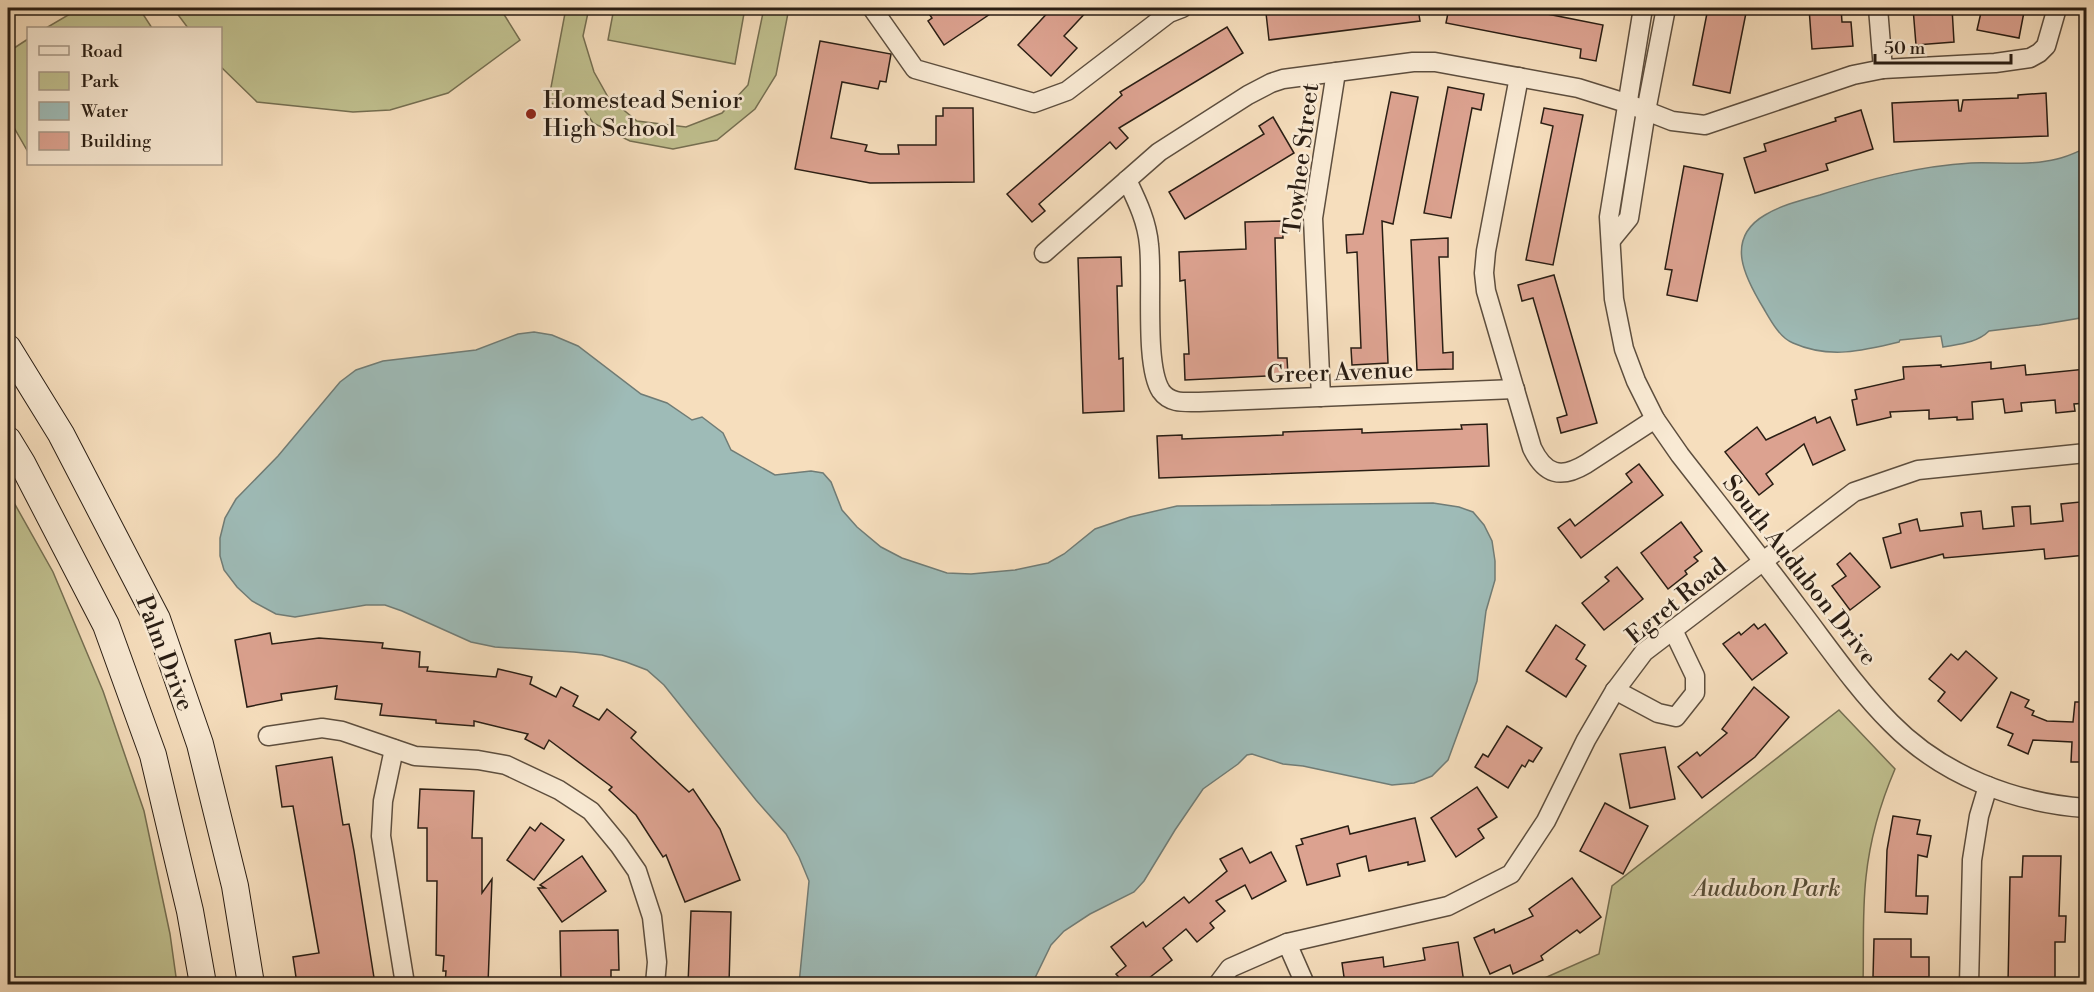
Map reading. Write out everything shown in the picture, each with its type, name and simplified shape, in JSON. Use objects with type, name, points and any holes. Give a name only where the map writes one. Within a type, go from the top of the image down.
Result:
[{"type":"main road","name":"Palm Drive","points":[[8,348],[61,434],[157,619],[200,744],[235,886],[251,984]]},
{"type":"main road","name":"Palm Drive","points":[[8,440],[106,625],[153,755],[190,911],[203,984]]},
{"type":"street","points":[[873,8],[915,69],[1034,103],[1067,91],[1169,13],[1182,8]]},
{"type":"street","name":"South Audubon Drive","points":[[1643,8],[1609,217],[1614,299],[1624,349],[1636,381],[1655,419],[1869,700],[1891,723],[1928,754],[1988,786],[2011,796],[2086,808]]},
{"type":"street","points":[[1611,240],[1629,218],[1646,111],[1666,8]]},
{"type":"street","points":[[1878,8],[1882,69]]},
{"type":"street","points":[[1044,253],[1159,153],[1261,88],[1282,79],[1413,62],[1436,62],[1578,88],[1684,124],[1713,124],[1853,75],[1882,69],[1995,63],[2030,58],[2046,46],[2057,8]]},
{"type":"street","name":"Towhee Street","points":[[1321,397],[1313,218],[1336,72]]},
{"type":"street","points":[[1519,77],[1484,273],[1491,311],[1532,448],[1538,460],[1545,467],[1555,473],[1565,473],[1576,470],[1655,419]]},
{"type":"street","name":"Greer Avenue","points":[[1127,180],[1146,222],[1149,246],[1153,364],[1161,390],[1167,397],[1179,402],[1199,402],[1515,389]]},
{"type":"street","name":"Egret Road","points":[[1218,984],[1230,968],[1287,943],[1448,906],[1511,874],[1546,821],[1586,740],[1615,690],[1644,652],[1854,492],[1918,470],[2086,453]]},
{"type":"street","points":[[1615,690],[1658,713],[1676,717],[1695,693],[1695,676],[1673,630]]},
{"type":"street","points":[[268,736],[322,728],[342,731],[415,756],[478,760],[506,765],[559,790],[591,811],[637,871],[652,917],[657,962],[655,984]]},
{"type":"street","points":[[394,749],[383,801],[381,836],[405,984]]},
{"type":"street","points":[[1969,984],[1972,860],[1979,816],[1988,786]]},
{"type":"street","points":[[1287,943],[1305,984]]},
{"type":"green space","points":[[80,8],[139,8],[151,27],[48,27]]},
{"type":"green space","points":[[173,8],[500,8],[520,40],[448,93],[390,110],[353,112],[257,102],[222,68],[222,27],[187,27]]},
{"type":"green space","points":[[566,8],[589,8],[583,36],[594,72],[608,97],[637,121],[686,127],[722,113],[748,85],[764,8],[789,8],[776,75],[755,109],[717,140],[673,149],[630,141],[593,123],[575,96],[572,106],[548,103]]},
{"type":"green space","points":[[614,8],[745,8],[735,64],[608,40]]},
{"type":"green space","points":[[27,40],[27,150],[8,117],[8,52]]},
{"type":"green space","points":[[8,492],[53,572],[103,691],[144,811],[170,934],[177,984],[8,984]]},
{"type":"green space","name":"Audubon Park","points":[[1839,710],[1895,769],[1876,822],[1870,849],[1864,904],[1863,984],[1531,984],[1599,954],[1612,886]]},
{"type":"water","points":[[2086,148],[2086,317],[1989,331],[1973,341],[1943,347],[1941,336],[1900,340],[1846,352],[1820,351],[1788,341],[1773,324],[1750,285],[1742,259],[1745,235],[1752,225],[1771,211],[1857,184],[1914,170],[1971,163],[2047,161]]},
{"type":"water","points":[[534,332],[552,335],[578,346],[641,394],[667,403],[692,420],[702,417],[723,433],[731,450],[775,475],[811,471],[823,473],[831,482],[842,510],[857,527],[881,547],[902,558],[947,573],[971,574],[1015,570],[1048,563],[1064,554],[1095,529],[1130,517],[1177,506],[1433,503],[1459,507],[1473,512],[1484,525],[1492,541],[1495,580],[1486,611],[1477,681],[1448,760],[1432,776],[1414,783],[1392,785],[1303,766],[1283,764],[1252,754],[1247,755],[1203,789],[1144,881],[1134,892],[1090,914],[1064,931],[1051,945],[1032,984],[799,984],[809,881],[799,857],[786,834],[664,685],[647,670],[602,655],[495,647],[471,642],[385,605],[366,605],[295,617],[276,614],[252,601],[224,570],[220,556],[220,538],[225,518],[236,499],[278,456],[340,382],[356,370],[383,361],[476,350],[518,334]]},
{"type":"building","points":[[925,8],[999,8],[944,45],[928,21],[932,18]]},
{"type":"building","points":[[1052,8],[1090,8],[1064,36],[1077,48],[1051,76],[1018,45]]},
{"type":"building","points":[[1312,8],[1418,8],[1420,21],[1269,40],[1266,13]]},
{"type":"building","points":[[1449,8],[1517,8],[1603,25],[1596,61],[1580,58],[1581,49],[1446,23]]},
{"type":"building","points":[[1708,8],[1747,8],[1730,93],[1693,85]]},
{"type":"building","points":[[1809,8],[1841,8],[1842,22],[1851,22],[1853,46],[1812,49]]},
{"type":"building","points":[[1913,8],[1952,8],[1954,42],[1916,45]]},
{"type":"building","points":[[1982,8],[2016,8],[2015,10],[2024,12],[2019,38],[1977,30]]},
{"type":"building","points":[[1227,27],[1243,53],[1119,128],[1128,138],[1116,149],[1110,142],[1039,204],[1045,211],[1032,222],[1007,194],[1122,95],[1120,92]]},
{"type":"building","points":[[820,41],[891,54],[886,82],[880,81],[878,89],[842,82],[831,138],[867,145],[865,151],[899,154],[898,145],[936,145],[936,116],[943,116],[943,108],[973,108],[974,182],[870,183],[795,169]]},
{"type":"building","points":[[1448,87],[1484,94],[1481,110],[1472,108],[1451,218],[1424,213]]},
{"type":"building","points":[[1391,92],[1418,97],[1393,224],[1382,221],[1388,363],[1352,365],[1351,348],[1361,348],[1357,252],[1347,253],[1346,235],[1363,234]]},
{"type":"building","points":[[2046,93],[2048,136],[1894,142],[1892,103],[1958,100],[1959,111],[1961,111],[1963,100],[2018,98],[2018,95]]},
{"type":"building","points":[[1544,108],[1583,115],[1553,265],[1526,260],[1553,126],[1541,123]]},
{"type":"building","points":[[1861,110],[1873,149],[1826,164],[1828,170],[1755,193],[1744,158],[1766,151],[1764,144],[1836,121],[1835,118]]},
{"type":"building","points":[[1273,117],[1294,153],[1185,219],[1169,192],[1264,134],[1259,126]]},
{"type":"building","points":[[1684,166],[1723,174],[1697,301],[1667,295],[1672,270],[1665,269]]},
{"type":"building","points":[[1282,221],[1283,238],[1275,238],[1278,358],[1287,358],[1288,375],[1185,380],[1184,354],[1189,354],[1185,280],[1180,281],[1179,252],[1246,249],[1245,222]]},
{"type":"building","points":[[1448,238],[1448,257],[1439,257],[1443,353],[1453,352],[1453,369],[1417,370],[1411,240]]},
{"type":"building","points":[[1121,257],[1122,286],[1117,286],[1119,359],[1123,358],[1124,411],[1083,413],[1078,258]]},
{"type":"building","points":[[1554,275],[1597,423],[1561,433],[1557,418],[1567,415],[1533,298],[1522,301],[1518,285]]},
{"type":"building","points":[[1991,362],[1991,369],[2025,365],[2026,375],[2086,369],[2086,403],[2074,404],[2075,411],[2056,413],[2055,400],[2021,403],[2022,411],[2005,413],[2003,399],[1972,402],[1973,419],[1957,420],[1957,417],[1929,419],[1929,410],[1890,412],[1891,417],[1857,425],[1852,400],[1857,399],[1855,390],[1904,379],[1903,367],[1941,365],[1941,367]]},
{"type":"building","points":[[1815,417],[1817,423],[1830,417],[1845,450],[1813,465],[1804,444],[1766,474],[1773,484],[1759,495],[1725,452],[1757,427],[1766,440]]},
{"type":"building","points":[[1487,424],[1489,466],[1159,478],[1157,436],[1182,435],[1182,439],[1362,429],[1362,433],[1462,429],[1461,425]]},
{"type":"building","points":[[1639,464],[1663,495],[1581,558],[1558,528],[1570,519],[1575,526],[1632,482],[1626,474]]},
{"type":"building","points":[[2080,502],[2086,555],[2045,559],[2044,549],[1944,558],[1943,554],[1891,568],[1883,538],[1901,533],[1899,524],[1917,519],[1920,531],[1963,526],[1961,513],[1981,511],[1983,529],[2014,526],[2012,507],[2030,506],[2031,524],[2063,521],[2061,504]]},
{"type":"building","points":[[1681,522],[1702,551],[1694,557],[1698,561],[1685,571],[1687,574],[1668,589],[1641,553]]},
{"type":"building","points":[[1850,553],[1880,587],[1850,610],[1832,586],[1846,576],[1837,564]]},
{"type":"building","points":[[1617,567],[1643,599],[1604,630],[1582,603],[1609,581],[1605,577]]},
{"type":"building","points":[[1754,624],[1758,629],[1765,624],[1787,653],[1752,680],[1723,644],[1739,632],[1741,635]]},
{"type":"building","points":[[1556,625],[1585,645],[1576,659],[1586,666],[1566,697],[1526,671]]},
{"type":"building","points":[[270,633],[272,644],[319,638],[383,643],[382,648],[420,652],[419,667],[428,667],[427,671],[496,677],[498,669],[532,677],[530,684],[556,697],[561,687],[578,696],[573,706],[599,720],[607,709],[636,732],[631,738],[689,792],[693,789],[720,829],[740,880],[685,902],[666,855],[663,857],[636,815],[609,790],[612,787],[549,740],[544,749],[525,739],[528,734],[474,721],[474,726],[380,715],[382,704],[335,699],[337,686],[281,694],[282,700],[247,707],[235,640]]},
{"type":"building","points":[[1966,651],[1997,678],[1961,721],[1938,701],[1945,692],[1929,679],[1951,654],[1958,660]]},
{"type":"building","points":[[1754,687],[1789,717],[1755,757],[1702,798],[1678,767],[1697,752],[1700,756],[1727,733],[1722,729]]},
{"type":"building","points":[[2011,692],[2029,700],[2025,707],[2034,711],[2032,715],[2047,721],[2073,722],[2075,702],[2086,702],[2086,762],[2071,762],[2072,742],[2033,740],[2028,754],[2008,745],[2013,734],[1997,727]]},
{"type":"building","points":[[1507,726],[1542,748],[1533,762],[1529,760],[1525,767],[1522,765],[1508,788],[1475,767],[1483,754],[1488,757]]},
{"type":"building","points":[[1665,747],[1675,799],[1630,808],[1620,754]]},
{"type":"building","points":[[332,757],[343,825],[349,824],[375,984],[297,984],[293,957],[319,953],[293,806],[282,807],[276,766]]},
{"type":"building","points":[[1477,787],[1497,817],[1478,829],[1484,838],[1456,857],[1431,818]]},
{"type":"building","points":[[420,789],[474,791],[472,838],[482,838],[482,893],[492,879],[488,984],[445,984],[444,956],[436,955],[437,881],[427,881],[427,828],[418,828]]},
{"type":"building","points":[[1605,803],[1648,826],[1623,874],[1580,851]]},
{"type":"building","points":[[1893,816],[1920,820],[1917,834],[1931,836],[1927,857],[1918,855],[1916,896],[1928,896],[1927,914],[1885,912],[1887,850]]},
{"type":"building","points":[[1415,818],[1425,861],[1408,865],[1408,862],[1369,871],[1366,856],[1337,864],[1340,876],[1307,885],[1296,846],[1303,844],[1301,839],[1348,826],[1350,834]]},
{"type":"building","points":[[541,823],[564,840],[534,880],[507,860],[530,827],[535,831]]},
{"type":"building","points":[[1242,848],[1250,863],[1271,852],[1286,881],[1252,899],[1245,885],[1216,901],[1225,911],[1210,923],[1214,928],[1197,942],[1186,929],[1163,948],[1172,960],[1149,978],[1154,984],[1125,984],[1116,974],[1126,966],[1111,947],[1143,922],[1146,927],[1184,897],[1189,903],[1227,871],[1220,859]]},
{"type":"building","points":[[582,856],[606,891],[562,922],[538,888],[545,888],[540,885]]},
{"type":"building","points":[[2023,856],[2061,856],[2059,916],[2066,916],[2065,942],[2055,942],[2055,984],[2008,984],[2010,877],[2022,877]]},
{"type":"building","points":[[1572,878],[1601,917],[1580,933],[1577,930],[1541,956],[1543,960],[1513,974],[1510,965],[1490,974],[1474,938],[1494,929],[1495,933],[1533,916],[1529,909]]},
{"type":"building","points":[[691,911],[731,912],[729,984],[688,984]]},
{"type":"building","points":[[618,930],[619,970],[611,970],[611,984],[561,984],[560,931]]},
{"type":"building","points":[[1874,939],[1911,939],[1911,957],[1929,957],[1929,977],[1873,977]]},
{"type":"building","points":[[1458,942],[1464,983],[1345,984],[1342,963],[1383,957],[1384,967],[1425,960],[1423,948]]},
{"type":"place","name":"Homestead Senior High School","points":[[531,114]]}]
